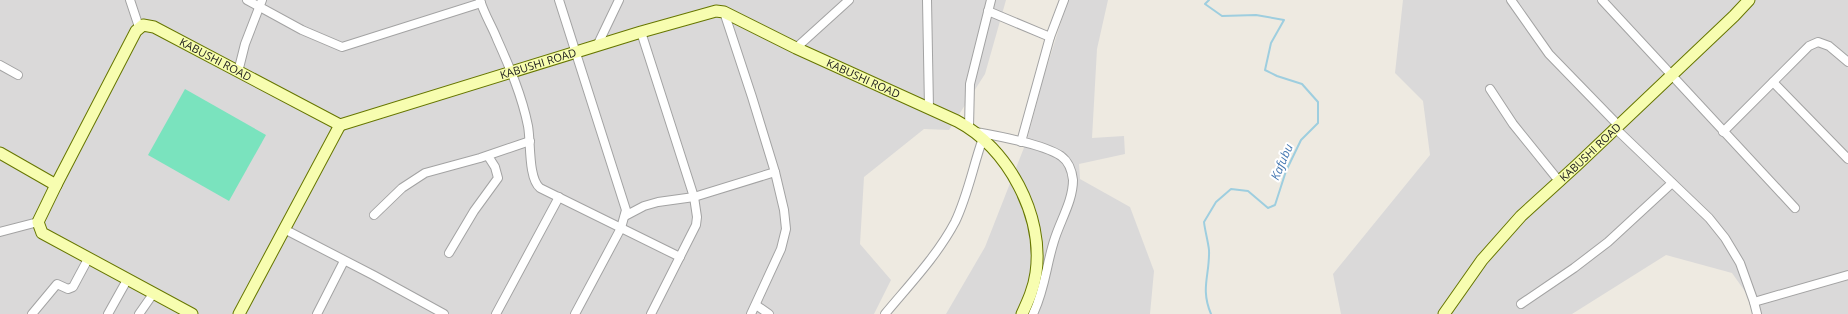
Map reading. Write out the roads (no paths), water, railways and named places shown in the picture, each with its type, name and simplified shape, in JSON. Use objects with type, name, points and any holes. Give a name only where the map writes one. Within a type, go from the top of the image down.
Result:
[{"type":"main road","name":"KABUSHI ROAD","points":[[1444,314],[1482,260],[1521,216],[1734,16],[1749,0]]},
{"type":"main road","name":"KABUSHI ROAD","points":[[139,27],[148,25],[154,27],[340,125],[641,32],[709,12],[724,12],[796,48],[929,108],[976,132],[1004,162],[1024,198],[1035,232],[1036,261],[1033,288],[1022,314]]},
{"type":"main road","points":[[139,27],[38,222],[42,233],[192,314]]},
{"type":"main road","points":[[242,313],[340,125]]},
{"type":"main road","points":[[0,153],[56,185]]},
{"type":"street","points":[[130,0],[139,27]]},
{"type":"street","points":[[247,0],[260,3],[302,30],[342,47],[480,2],[512,73],[523,106],[530,140],[535,184],[558,197],[680,257]]},
{"type":"street","points":[[559,0],[625,203],[625,216],[621,228],[574,314]]},
{"type":"street","points":[[597,46],[619,0]]},
{"type":"street","points":[[796,48],[849,0]]},
{"type":"street","points":[[927,0],[929,108]]},
{"type":"street","points":[[885,314],[934,253],[955,222],[966,196],[976,132],[970,84],[991,0]]},
{"type":"street","points":[[1021,142],[1050,37],[1064,0]]},
{"type":"street","points":[[1510,0],[1549,54],[1616,126],[1709,218],[1725,238],[1740,263],[1757,314]]},
{"type":"street","points":[[1602,0],[1795,208]]},
{"type":"street","points":[[238,72],[245,44],[260,3]]},
{"type":"street","points":[[988,11],[1050,37]]},
{"type":"street","points":[[724,12],[775,172],[786,218],[784,239],[781,249],[751,314]]},
{"type":"street","points":[[641,32],[694,197],[697,217],[696,225],[651,314]]},
{"type":"street","points":[[1723,132],[1809,46],[1818,42],[1829,46],[1848,62]]},
{"type":"street","points":[[0,65],[18,75]]},
{"type":"street","points":[[1772,82],[1848,159]]},
{"type":"street","points":[[1490,89],[1513,124],[1559,181]]},
{"type":"street","points":[[976,132],[1021,142],[1061,156],[1071,171],[1072,191],[1053,243],[1044,289],[1033,314]]},
{"type":"street","points":[[374,215],[402,188],[425,173],[488,156],[530,140]]},
{"type":"street","points":[[449,253],[474,211],[498,178],[495,167],[488,156]]},
{"type":"street","points":[[625,216],[644,206],[658,202],[694,197],[775,172]]},
{"type":"street","points":[[1521,304],[1574,268],[1608,242],[1672,183]]},
{"type":"street","points":[[496,314],[558,197]]},
{"type":"street","points":[[0,232],[38,222]]},
{"type":"street","points":[[284,230],[444,314]]},
{"type":"street","points":[[32,314],[57,284],[68,289],[73,287],[88,259]]},
{"type":"street","points":[[317,314],[344,261]]},
{"type":"street","points":[[1036,261],[1049,264]]},
{"type":"street","points":[[1754,302],[1848,276]]},
{"type":"street","points":[[108,314],[127,280]]},
{"type":"street","points":[[139,314],[153,294]]},
{"type":"street","points":[[756,305],[769,314]]},
{"type":"waterway","name":"Kafubu","points":[[1209,0],[1205,4],[1222,16],[1256,15],[1284,20],[1271,43],[1265,70],[1277,76],[1302,84],[1318,102],[1318,123],[1301,140],[1286,171],[1275,205],[1268,208],[1248,191],[1231,189],[1216,202],[1204,222],[1209,250],[1206,297],[1211,314]]}]
